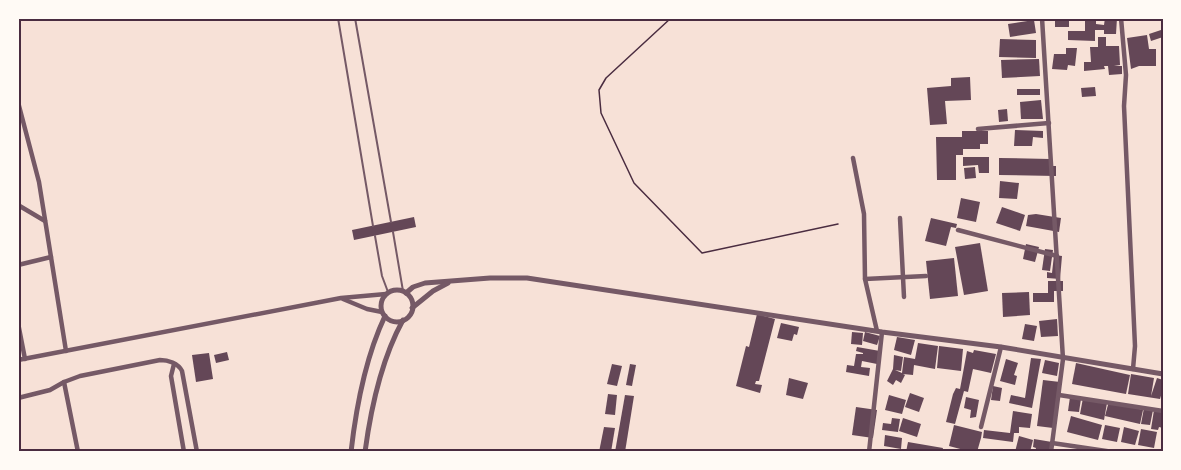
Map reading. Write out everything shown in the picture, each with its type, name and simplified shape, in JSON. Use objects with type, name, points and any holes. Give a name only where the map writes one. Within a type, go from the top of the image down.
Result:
[{"type":"street","points":[[1042,18],[1064,359],[1051,452]]},
{"type":"street","points":[[1121,18],[1126,75],[1124,106],[1135,346],[1133,369]]},
{"type":"street","points":[[18,102],[39,183],[66,351]]},
{"type":"street","points":[[978,129],[1049,123]]},
{"type":"street","points":[[853,158],[864,214],[865,279],[880,332],[869,452]]},
{"type":"street","points":[[18,205],[45,221]]},
{"type":"street","points":[[900,218],[904,297]]},
{"type":"street","points":[[958,230],[1057,256]]},
{"type":"street","points":[[18,265],[51,257]]},
{"type":"street","points":[[865,279],[926,276]]},
{"type":"street","points":[[405,292],[419,285],[490,278],[527,278],[880,332],[1001,347],[1163,374]]},
{"type":"street","points":[[412,308],[450,282]]},
{"type":"street","points":[[18,360],[340,298],[397,290],[405,292],[411,298],[411,313],[403,320],[387,357],[371,417],[365,452]]},
{"type":"street","points":[[351,452],[356,415],[383,314],[381,302],[387,293]]},
{"type":"street","points":[[340,298],[383,314],[395,322],[403,320]]},
{"type":"street","points":[[18,323],[25,359]]},
{"type":"street","points":[[981,427],[1001,347]]},
{"type":"street","points":[[18,398],[50,390],[80,376],[160,360],[174,364],[182,371],[197,452]]},
{"type":"street","points":[[174,364],[171,376],[184,452]]},
{"type":"street","points":[[64,382],[78,452]]},
{"type":"street","points":[[1059,394],[1163,411]]},
{"type":"street","points":[[1052,444],[1113,452]]},
{"type":"lane","points":[[338,18],[373,226]]},
{"type":"lane","points":[[355,18],[391,222]]},
{"type":"lane","points":[[393,232],[405,292]]},
{"type":"lane","points":[[375,236],[387,293]]},
{"type":"path","points":[[671,18],[606,78],[599,90],[601,113],[634,183],[702,253],[838,224]]},
{"type":"building","points":[[1055,18],[1069,18],[1069,27],[1055,27]]},
{"type":"building","points":[[1085,18],[1096,18],[1096,24],[1104,25],[1105,18],[1117,18],[1116,34],[1104,34],[1104,30],[1095,30],[1095,41],[1068,40],[1068,31],[1085,31]]},
{"type":"building","points":[[1034,20],[1036,33],[1010,37],[1008,24]]},
{"type":"building","points":[[1161,30],[1163,37],[1151,41],[1149,34]]},
{"type":"building","points":[[1147,35],[1149,49],[1156,49],[1156,66],[1139,66],[1131,69],[1127,38]]},
{"type":"building","points":[[1098,37],[1106,37],[1106,46],[1119,46],[1120,65],[1114,66],[1122,66],[1122,74],[1109,75],[1108,66],[1104,66],[1105,69],[1084,71],[1084,62],[1091,62],[1090,47],[1098,47]]},
{"type":"building","points":[[1000,39],[1036,40],[1036,58],[999,57]]},
{"type":"building","points":[[1066,48],[1077,48],[1075,66],[1068,65],[1067,70],[1052,69],[1054,54],[1066,54]]},
{"type":"building","points":[[1039,59],[1040,76],[1002,78],[1001,60]]},
{"type":"building","points":[[970,77],[971,100],[945,101],[947,124],[930,125],[927,88],[951,86],[951,78]]},
{"type":"building","points":[[1095,87],[1096,96],[1082,97],[1081,88]]},
{"type":"building","points":[[1017,89],[1040,89],[1040,95],[1017,95]]},
{"type":"building","points":[[1041,100],[1043,119],[1021,119],[1020,102]]},
{"type":"building","points":[[1007,109],[1008,121],[999,122],[998,110]]},
{"type":"building","points":[[1015,130],[1043,131],[1043,138],[1033,137],[1032,146],[1014,146]]},
{"type":"building","points":[[962,131],[988,131],[988,144],[980,144],[980,149],[963,149],[963,155],[956,155],[956,180],[937,180],[936,137],[962,137]]},
{"type":"building","points":[[963,157],[989,157],[989,173],[979,173],[978,165],[963,166]]},
{"type":"building","points":[[999,158],[1050,159],[1050,166],[1056,166],[1056,176],[999,175]]},
{"type":"building","points":[[975,167],[976,178],[965,179],[964,168]]},
{"type":"building","points":[[1000,181],[1019,183],[1017,199],[999,198]]},
{"type":"building","points":[[961,198],[980,202],[976,222],[957,218]]},
{"type":"building","points":[[1002,207],[1025,215],[1020,231],[996,223]]},
{"type":"building","points":[[1028,215],[1061,218],[1059,232],[1026,226]]},
{"type":"building","points":[[414,217],[416,227],[354,240],[352,230]]},
{"type":"building","points":[[931,218],[957,224],[956,228],[951,227],[946,246],[925,241]]},
{"type":"building","points":[[980,243],[988,291],[964,295],[955,247]]},
{"type":"building","points":[[1026,244],[1039,247],[1035,262],[1023,259]]},
{"type":"building","points":[[1045,249],[1053,250],[1050,271],[1042,270]]},
{"type":"building","points":[[1054,255],[1062,256],[1060,279],[1047,278],[1047,272],[1052,273]]},
{"type":"building","points":[[954,258],[958,296],[930,299],[926,261]]},
{"type":"building","points":[[1048,281],[1063,281],[1063,291],[1054,291],[1054,302],[1033,302],[1033,293],[1048,293]]},
{"type":"building","points":[[1029,292],[1030,315],[1003,317],[1002,293]]},
{"type":"building","points":[[757,314],[775,319],[759,381],[755,384],[762,385],[760,393],[736,386]]},
{"type":"building","points":[[1057,319],[1058,336],[1041,337],[1039,321]]},
{"type":"building","points":[[781,323],[799,327],[792,341],[777,338]]},
{"type":"building","points":[[1025,324],[1037,326],[1034,341],[1022,339]]},
{"type":"building","points":[[852,332],[863,333],[862,345],[851,344]]},
{"type":"building","points":[[865,332],[880,336],[877,345],[863,341]]},
{"type":"building","points":[[897,337],[915,340],[911,355],[894,350]]},
{"type":"building","points":[[918,343],[938,346],[935,369],[914,365],[913,375],[903,374],[905,375],[901,383],[896,380],[893,385],[887,381],[893,369],[894,355],[903,357],[901,371],[895,370],[902,373],[904,357],[915,359]]},
{"type":"building","points":[[939,346],[963,349],[961,371],[937,368]]},
{"type":"building","points":[[857,347],[880,351],[877,364],[862,361],[861,367],[870,368],[869,376],[846,372],[847,365],[854,366],[856,354],[863,354],[856,351]]},
{"type":"building","points":[[974,350],[996,354],[991,373],[973,369],[968,392],[964,391],[955,424],[946,422],[953,394],[956,388],[960,389],[967,351],[973,353]]},
{"type":"building","points":[[227,352],[229,360],[216,363],[214,355]]},
{"type":"building","points":[[209,353],[213,379],[196,382],[192,355]]},
{"type":"building","points":[[1031,358],[1041,359],[1032,408],[1009,403],[1011,395],[1025,398]]},
{"type":"building","points":[[1006,359],[1018,363],[1014,375],[1017,376],[1015,385],[1000,381]]},
{"type":"building","points":[[1045,360],[1059,363],[1057,376],[1042,373]]},
{"type":"building","points":[[1076,363],[1130,375],[1126,394],[1072,384]]},
{"type":"building","points":[[612,364],[622,366],[617,386],[607,384]]},
{"type":"building","points":[[630,364],[636,365],[632,386],[626,385]]},
{"type":"building","points":[[1131,374],[1154,378],[1151,396],[1157,378],[1163,380],[1160,399],[1128,394]]},
{"type":"building","points":[[789,378],[808,383],[803,399],[786,395]]},
{"type":"building","points":[[1043,380],[1060,382],[1053,428],[1037,426]]},
{"type":"building","points":[[993,386],[1002,388],[1000,401],[991,400]]},
{"type":"building","points":[[910,393],[924,398],[919,412],[905,407]]},
{"type":"building","points":[[608,394],[617,395],[615,415],[605,414]]},
{"type":"building","points":[[625,395],[634,396],[625,452],[615,452]]},
{"type":"building","points":[[889,395],[906,400],[902,414],[885,410]]},
{"type":"building","points":[[966,397],[979,400],[976,417],[970,418],[971,410],[964,408]]},
{"type":"building","points":[[1070,397],[1081,399],[1079,412],[1068,411]]},
{"type":"building","points":[[1083,398],[1107,403],[1104,420],[1080,414]]},
{"type":"building","points":[[1109,401],[1143,410],[1140,424],[1105,416]]},
{"type":"building","points":[[856,407],[877,410],[873,438],[852,435]]},
{"type":"building","points":[[1144,408],[1153,410],[1150,425],[1141,424]]},
{"type":"building","points":[[1154,410],[1163,412],[1163,428],[1159,427],[1158,430],[1151,429]]},
{"type":"building","points":[[1013,411],[1032,414],[1030,428],[1019,427],[1019,433],[1014,433],[1013,442],[983,438],[984,430],[1010,433]]},
{"type":"building","points":[[1071,416],[1102,425],[1098,440],[1067,432]]},
{"type":"building","points":[[892,418],[900,419],[898,432],[882,430],[883,423],[891,424]]},
{"type":"building","points":[[903,418],[921,424],[917,437],[899,431]]},
{"type":"building","points":[[954,425],[982,432],[977,452],[963,452],[964,450],[949,446]]},
{"type":"building","points":[[1105,425],[1120,428],[1117,442],[1102,439]]},
{"type":"building","points":[[604,427],[615,428],[611,452],[599,452]]},
{"type":"building","points":[[1124,427],[1139,431],[1135,445],[1121,442]]},
{"type":"building","points":[[1141,429],[1157,432],[1154,448],[1138,445]]},
{"type":"building","points":[[885,435],[902,438],[901,449],[884,446]]},
{"type":"building","points":[[1019,436],[1033,440],[1030,452],[1015,452]]},
{"type":"building","points":[[1034,439],[1052,442],[1050,452],[1035,452]]},
{"type":"building","points":[[908,442],[943,448],[942,452],[906,452]]}]
